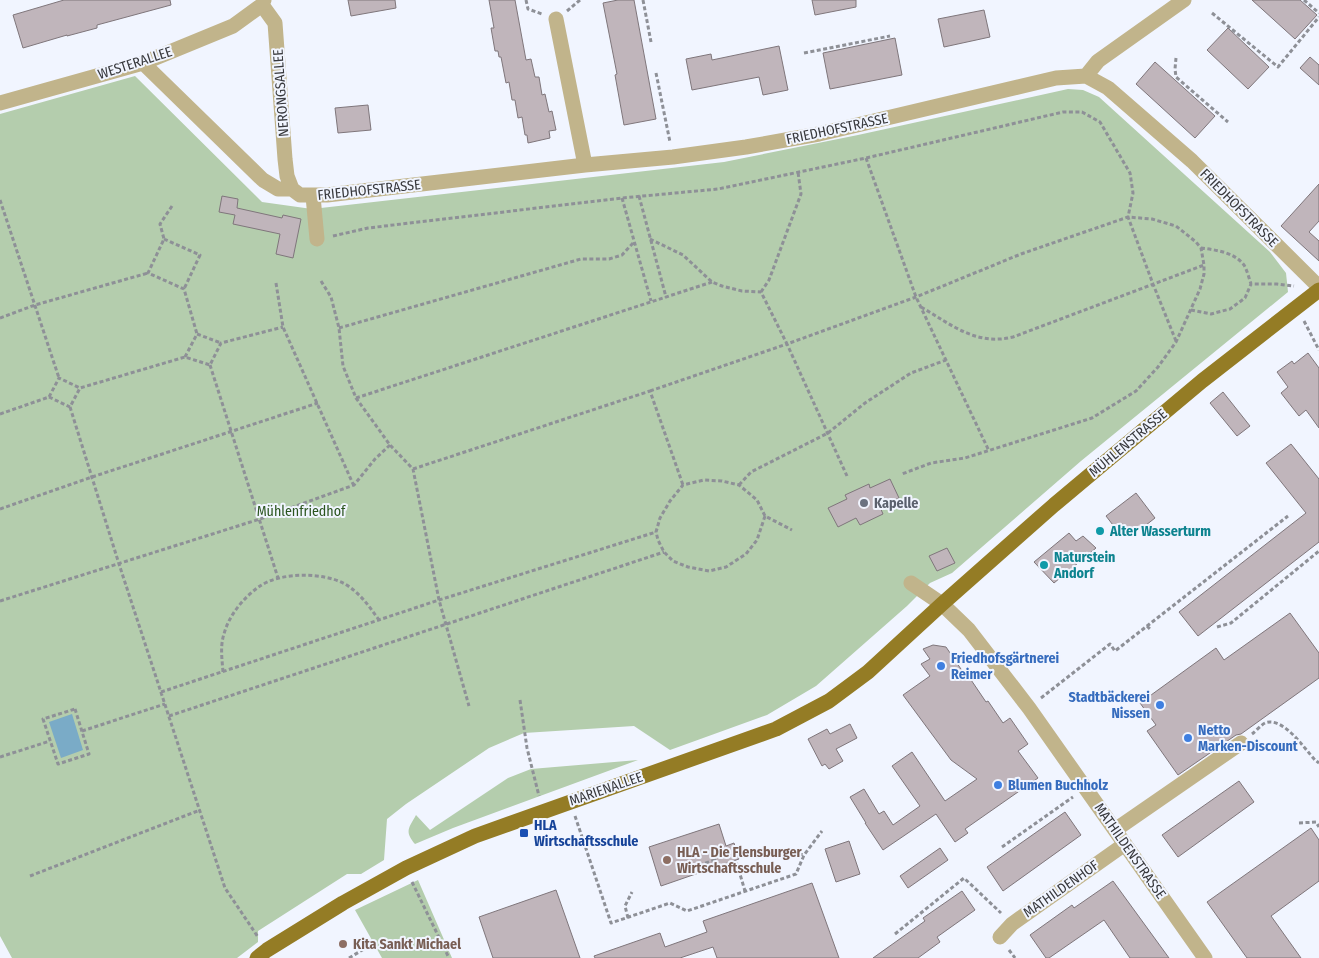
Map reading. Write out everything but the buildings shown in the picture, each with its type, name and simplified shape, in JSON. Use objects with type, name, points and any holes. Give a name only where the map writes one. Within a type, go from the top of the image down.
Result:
[{"type":"main road","name":"MÜHLENSTRASSE","points":[[942,604],[1054,505],[1202,381],[1319,289]]},
{"type":"main road","name":"MARIENALLEE","points":[[262,954],[343,903],[406,868],[475,836],[776,729],[829,701],[868,672],[942,604]]},
{"type":"street","points":[[1086,76],[1104,56],[1184,0]]},
{"type":"street","name":"WESTERALLEE","points":[[0,103],[143,63],[233,26],[263,2]]},
{"type":"street","name":"NERONGSALLEE","points":[[263,2],[275,23],[285,159],[287,176],[292,189]]},
{"type":"street","points":[[556,19],[585,165]]},
{"type":"street","name":"FRIEDHOFSTRASSE","points":[[143,63],[263,180],[278,189],[292,189],[300,195],[312,196],[673,157],[746,147],[819,134],[1056,78],[1086,76],[1108,88],[1192,161],[1319,289]]},
{"type":"street","points":[[312,196],[316,239]]},
{"type":"street","name":"MATHILDENSTRASSE","points":[[911,583],[942,604],[969,630],[1029,708],[1205,958]]},
{"type":"street","points":[[1115,830],[1241,743]]},
{"type":"street","name":"MATHILDENHOF","points":[[1000,937],[1012,924],[1125,844]]},
{"type":"path","points":[[526,0],[528,9],[556,19]]},
{"type":"path","points":[[642,0],[651,42]]},
{"type":"path","points":[[1304,0],[1319,13]]},
{"type":"path","points":[[1212,13],[1278,67],[1319,17]]},
{"type":"path","points":[[804,53],[890,36]]},
{"type":"path","points":[[1176,58],[1176,76],[1228,122]]},
{"type":"path","points":[[656,73],[673,157]]},
{"type":"path","points":[[316,239],[368,228],[639,196],[718,190],[1064,112],[1082,112],[1100,122],[1130,173],[1133,193],[1128,217],[1176,342]]},
{"type":"path","points":[[866,158],[916,297],[989,451]]},
{"type":"path","points":[[761,292],[769,280],[801,194],[798,172]]},
{"type":"path","points":[[639,196],[666,297]]},
{"type":"path","points":[[622,198],[651,301]]},
{"type":"path","points":[[0,200],[59,378],[80,388],[185,357],[210,365]]},
{"type":"path","points":[[148,273],[164,239],[160,224],[172,206]]},
{"type":"path","points":[[413,469],[787,344],[916,297],[1021,254],[1128,217],[1152,219],[1176,226],[1201,248],[1204,274],[1192,310],[1176,342],[1158,367],[1136,391],[1092,418],[989,451],[965,458],[931,463],[902,474]]},
{"type":"path","points":[[164,239],[200,255],[184,289],[197,334],[185,357]]},
{"type":"path","points":[[650,239],[683,255],[712,282],[722,286],[761,292]]},
{"type":"path","points":[[339,328],[581,259],[609,259],[622,255],[634,242]]},
{"type":"path","points":[[1192,310],[1211,314],[1230,309],[1245,298],[1251,284],[1244,266],[1234,256],[1216,250],[1201,248]]},
{"type":"path","points":[[921,307],[971,335],[989,340],[1000,340],[1013,337],[1204,265]]},
{"type":"path","points":[[0,318],[148,273],[184,289]]},
{"type":"path","points":[[321,281],[332,297],[339,328],[343,366],[356,398],[390,445],[413,469],[439,600],[469,706]]},
{"type":"path","points":[[356,398],[712,282]]},
{"type":"path","points":[[276,283],[283,327],[354,484]]},
{"type":"path","points":[[1251,284],[1277,284],[1302,287]]},
{"type":"path","points":[[761,292],[787,344],[847,476]]},
{"type":"path","points":[[1297,307],[1319,350]]},
{"type":"path","points":[[197,334],[221,343],[283,327]]},
{"type":"path","points":[[221,343],[210,365],[278,578]]},
{"type":"path","points":[[740,485],[751,472],[828,433],[865,403],[911,372],[946,360]]},
{"type":"path","points":[[0,414],[49,397],[59,378]]},
{"type":"path","points":[[80,388],[70,407],[119,564],[225,888],[262,954]]},
{"type":"path","points":[[650,391],[683,485]]},
{"type":"path","points":[[49,397],[70,407]]},
{"type":"path","points":[[0,509],[92,477],[318,404]]},
{"type":"path","points":[[0,601],[260,520],[354,484],[375,459],[390,445]]},
{"type":"path","points":[[765,516],[757,540],[746,554],[726,567],[709,571],[688,567],[673,561],[664,552],[656,532],[660,518],[670,501],[683,485],[704,480],[740,485],[757,500],[765,516],[792,530]]},
{"type":"path","points":[[1029,708],[1110,644],[1115,650],[1288,516]]},
{"type":"path","points":[[162,692],[439,600],[656,532]]},
{"type":"path","points":[[1217,627],[1231,623],[1319,551]]},
{"type":"path","points":[[169,716],[664,552]]},
{"type":"path","points":[[223,672],[221,651],[223,635],[228,620],[244,600],[261,585],[278,578],[303,575],[323,576],[344,584],[361,596],[379,620]]},
{"type":"path","points":[[1147,626],[1151,630]]},
{"type":"path","points":[[520,700],[527,748],[536,788],[544,811]]},
{"type":"path","points":[[82,731],[165,704]]},
{"type":"path","points":[[75,709],[89,754],[58,764],[50,741],[43,719],[75,709]]},
{"type":"path","points":[[1241,743],[1265,724],[1275,722],[1288,730],[1319,763]]},
{"type":"path","points":[[0,757],[50,741]]},
{"type":"path","points":[[1002,847],[1086,788]]},
{"type":"path","points":[[570,802],[611,924],[670,902],[687,911],[796,874],[804,855],[822,831]]},
{"type":"path","points":[[30,876],[200,810]]},
{"type":"path","points":[[1300,823],[1316,822],[1319,827]]},
{"type":"path","points":[[786,851],[804,855]]},
{"type":"path","points":[[699,865],[715,860],[719,870],[737,864],[745,891]]},
{"type":"path","points":[[406,868],[429,920],[449,958]]},
{"type":"path","points":[[895,934],[964,878],[1012,924]]},
{"type":"path","points":[[628,918],[625,906],[632,892]]},
{"type":"path","points":[[349,958],[369,946]]},
{"type":"green space","name":"Mühlenfriedhof","points":[[135,76],[262,202],[312,209],[724,162],[1068,89],[1083,90],[1099,97],[1270,252],[1286,273],[1288,292],[1081,461],[952,573],[930,583],[907,606],[816,686],[767,715],[670,750],[634,726],[524,733],[489,748],[387,819],[384,860],[361,874],[347,874],[258,931],[258,942],[237,958],[12,958],[0,936],[0,114]]},
{"type":"green space","points":[[638,760],[453,828],[415,844],[409,833],[411,823],[416,815],[430,830],[508,778],[531,769]]},
{"type":"green space","points":[[418,880],[452,958],[382,958],[355,910]]},
{"type":"water","points":[[72,714],[83,750],[61,758],[49,722]]},
{"type":"place","name":"Kapelle","points":[[864,503]]},
{"type":"place","name":"Alter Wasserturm","points":[[1100,531]]},
{"type":"place","name":"Naturstein Andorf","points":[[1044,565]]},
{"type":"place","name":"Friedhofsgärtnerei Reimer","points":[[941,666]]},
{"type":"place","name":"Stadtbäckerei Nissen","points":[[1160,705]]},
{"type":"place","name":"Netto Marken-Discount","points":[[1188,738]]},
{"type":"place","name":"Blumen Buchholz","points":[[998,785]]},
{"type":"place","name":"HLA Wirtschaftsschule","points":[[524,833]]},
{"type":"place","name":"HLA - Die Flensburger Wirtschaftsschule","points":[[667,860]]},
{"type":"place","name":"Kita Sankt Michael","points":[[343,944]]}]
